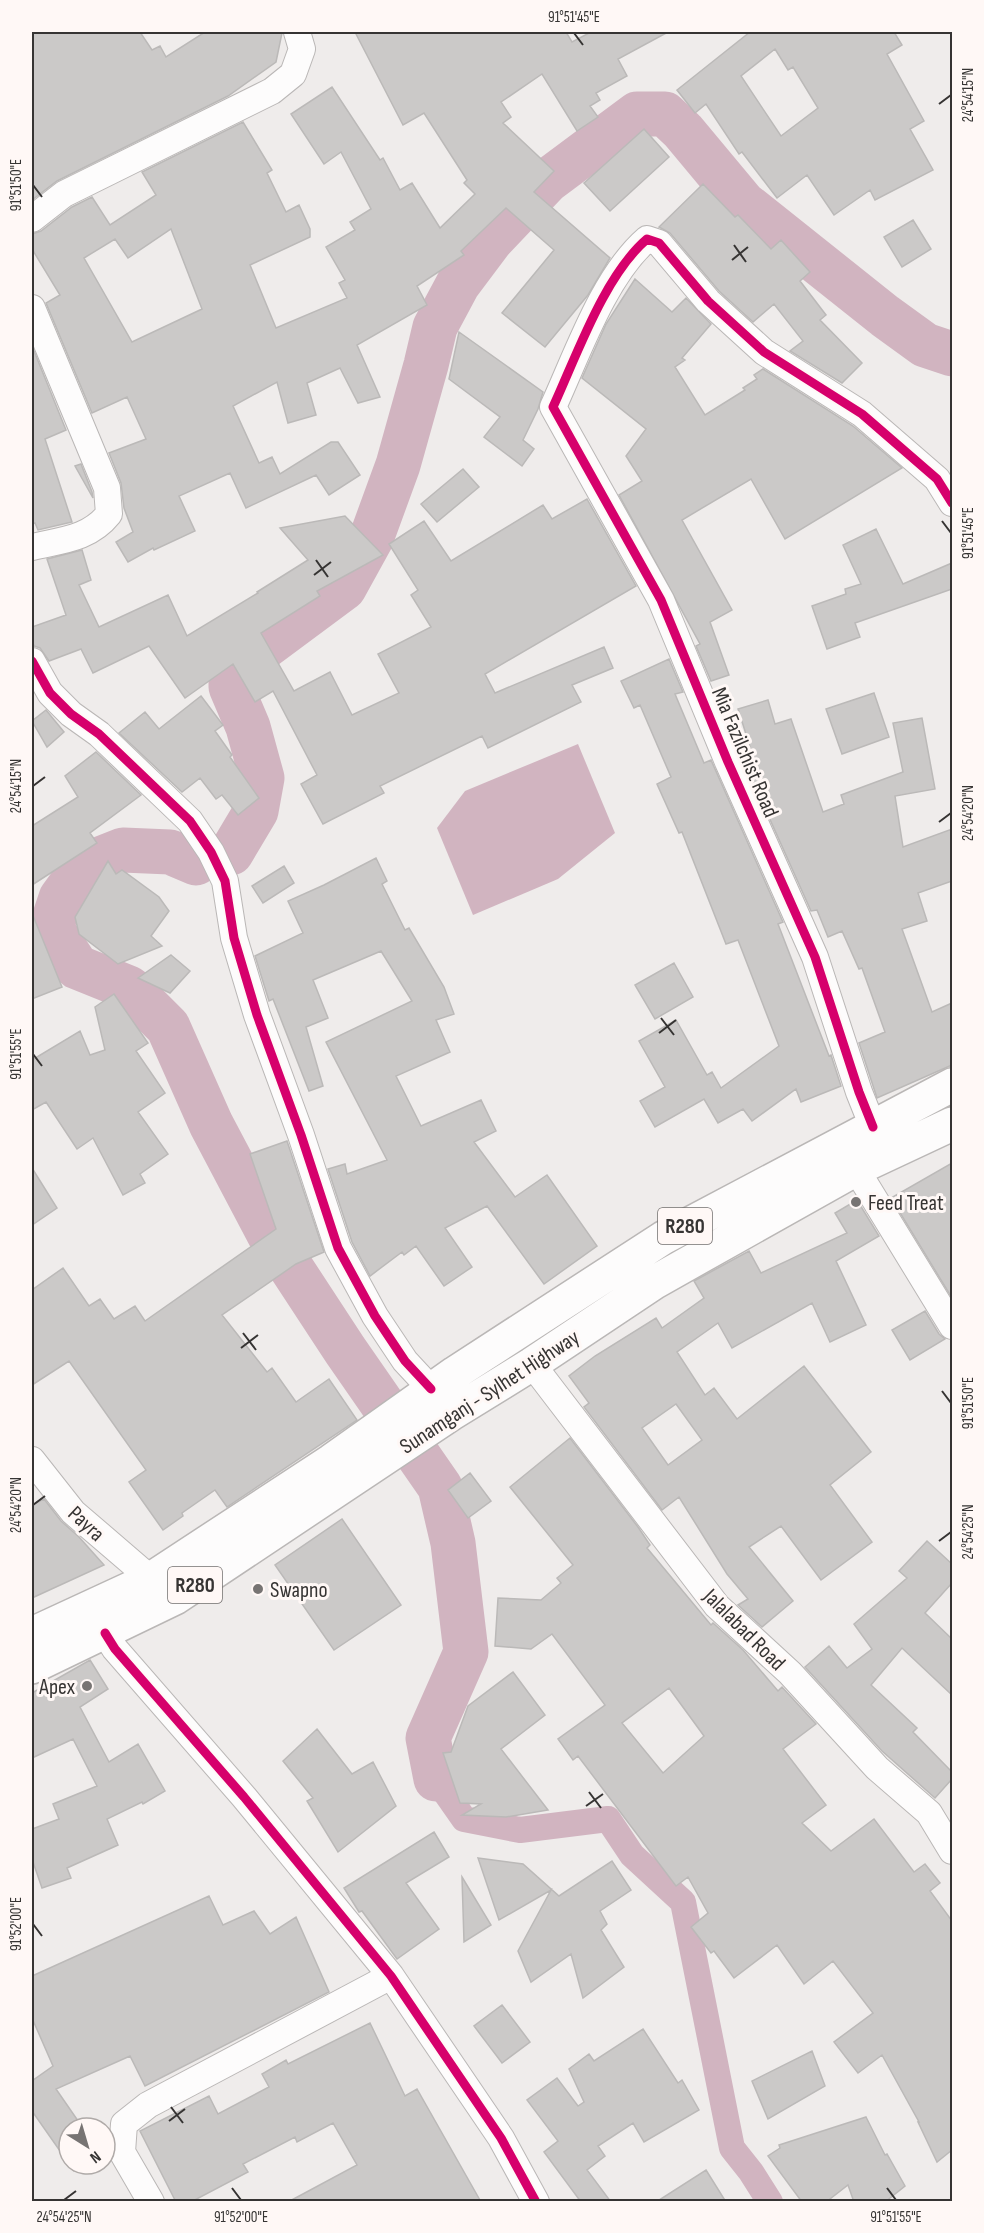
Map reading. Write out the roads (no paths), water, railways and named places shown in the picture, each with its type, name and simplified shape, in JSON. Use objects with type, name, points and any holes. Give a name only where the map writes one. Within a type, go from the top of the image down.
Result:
[{"type":"main road","name":"Sunamganj - Sylhet Highway","points":[[32,1667],[175,1598],[339,1472],[441,1401],[663,1238],[952,1085]]},
{"type":"main road","name":"Sunamganj - Sylhet Highway","points":[[441,1401],[532,1364],[655,1282],[856,1168],[952,1124]]},
{"type":"main road","name":"Sunamganj - Sylhet Highway","points":[[32,1634],[151,1580],[339,1472]]},
{"type":"street","points":[[32,219],[64,194],[272,91],[292,74],[302,50],[297,32]]},
{"type":"street","name":"Mia Fazilchist Road","points":[[873,1127],[859,1092],[815,957],[728,762],[661,600],[553,407],[606,293],[637,248],[647,240],[659,243],[708,301],[764,352],[862,414],[937,479],[952,503]]},
{"type":"street","points":[[32,308],[106,488],[110,514],[86,535],[32,547]]},
{"type":"street","points":[[32,661],[50,693],[71,714],[99,734],[190,820],[211,852],[225,881],[234,938],[257,1015],[301,1135],[338,1248],[375,1316],[405,1362],[441,1401]]},
{"type":"street","points":[[856,1168],[952,1326]]},
{"type":"street","name":"Jalalabad Road","points":[[532,1364],[717,1606],[790,1673],[877,1768],[929,1813],[952,1851]]},
{"type":"street","name":"Payra","points":[[32,1460],[72,1512],[151,1580]]},
{"type":"street","points":[[105,1633],[115,1649],[244,1797],[391,1976],[501,2138],[536,2202]]},
{"type":"street","points":[[151,2202],[122,2152],[124,2124],[148,2105],[391,1976]]},
{"type":"waterway","points":[[231,853],[256,811],[262,778],[248,727],[231,687],[231,676],[247,660],[344,588],[371,539],[398,465],[435,327],[458,284],[491,240],[547,181],[637,114],[665,114],[683,131],[743,203],[925,345],[952,354]]},
{"type":"waterway","points":[[196,863],[170,852],[123,850],[85,865],[61,898],[51,928],[77,967],[129,988],[168,1027],[211,1124],[269,1234],[345,1350],[440,1487],[453,1543],[466,1652],[428,1738],[436,1779]]},
{"type":"waterway","points":[[436,1779],[464,1819],[520,1830],[608,1819],[632,1855],[683,1902],[732,2148],[770,2202]]},
{"type":"place","name":"Feed Treat","points":[[856,1202]]},
{"type":"place","name":"Swapno","points":[[258,1589]]},
{"type":"place","name":"Apex","points":[[87,1686]]}]
